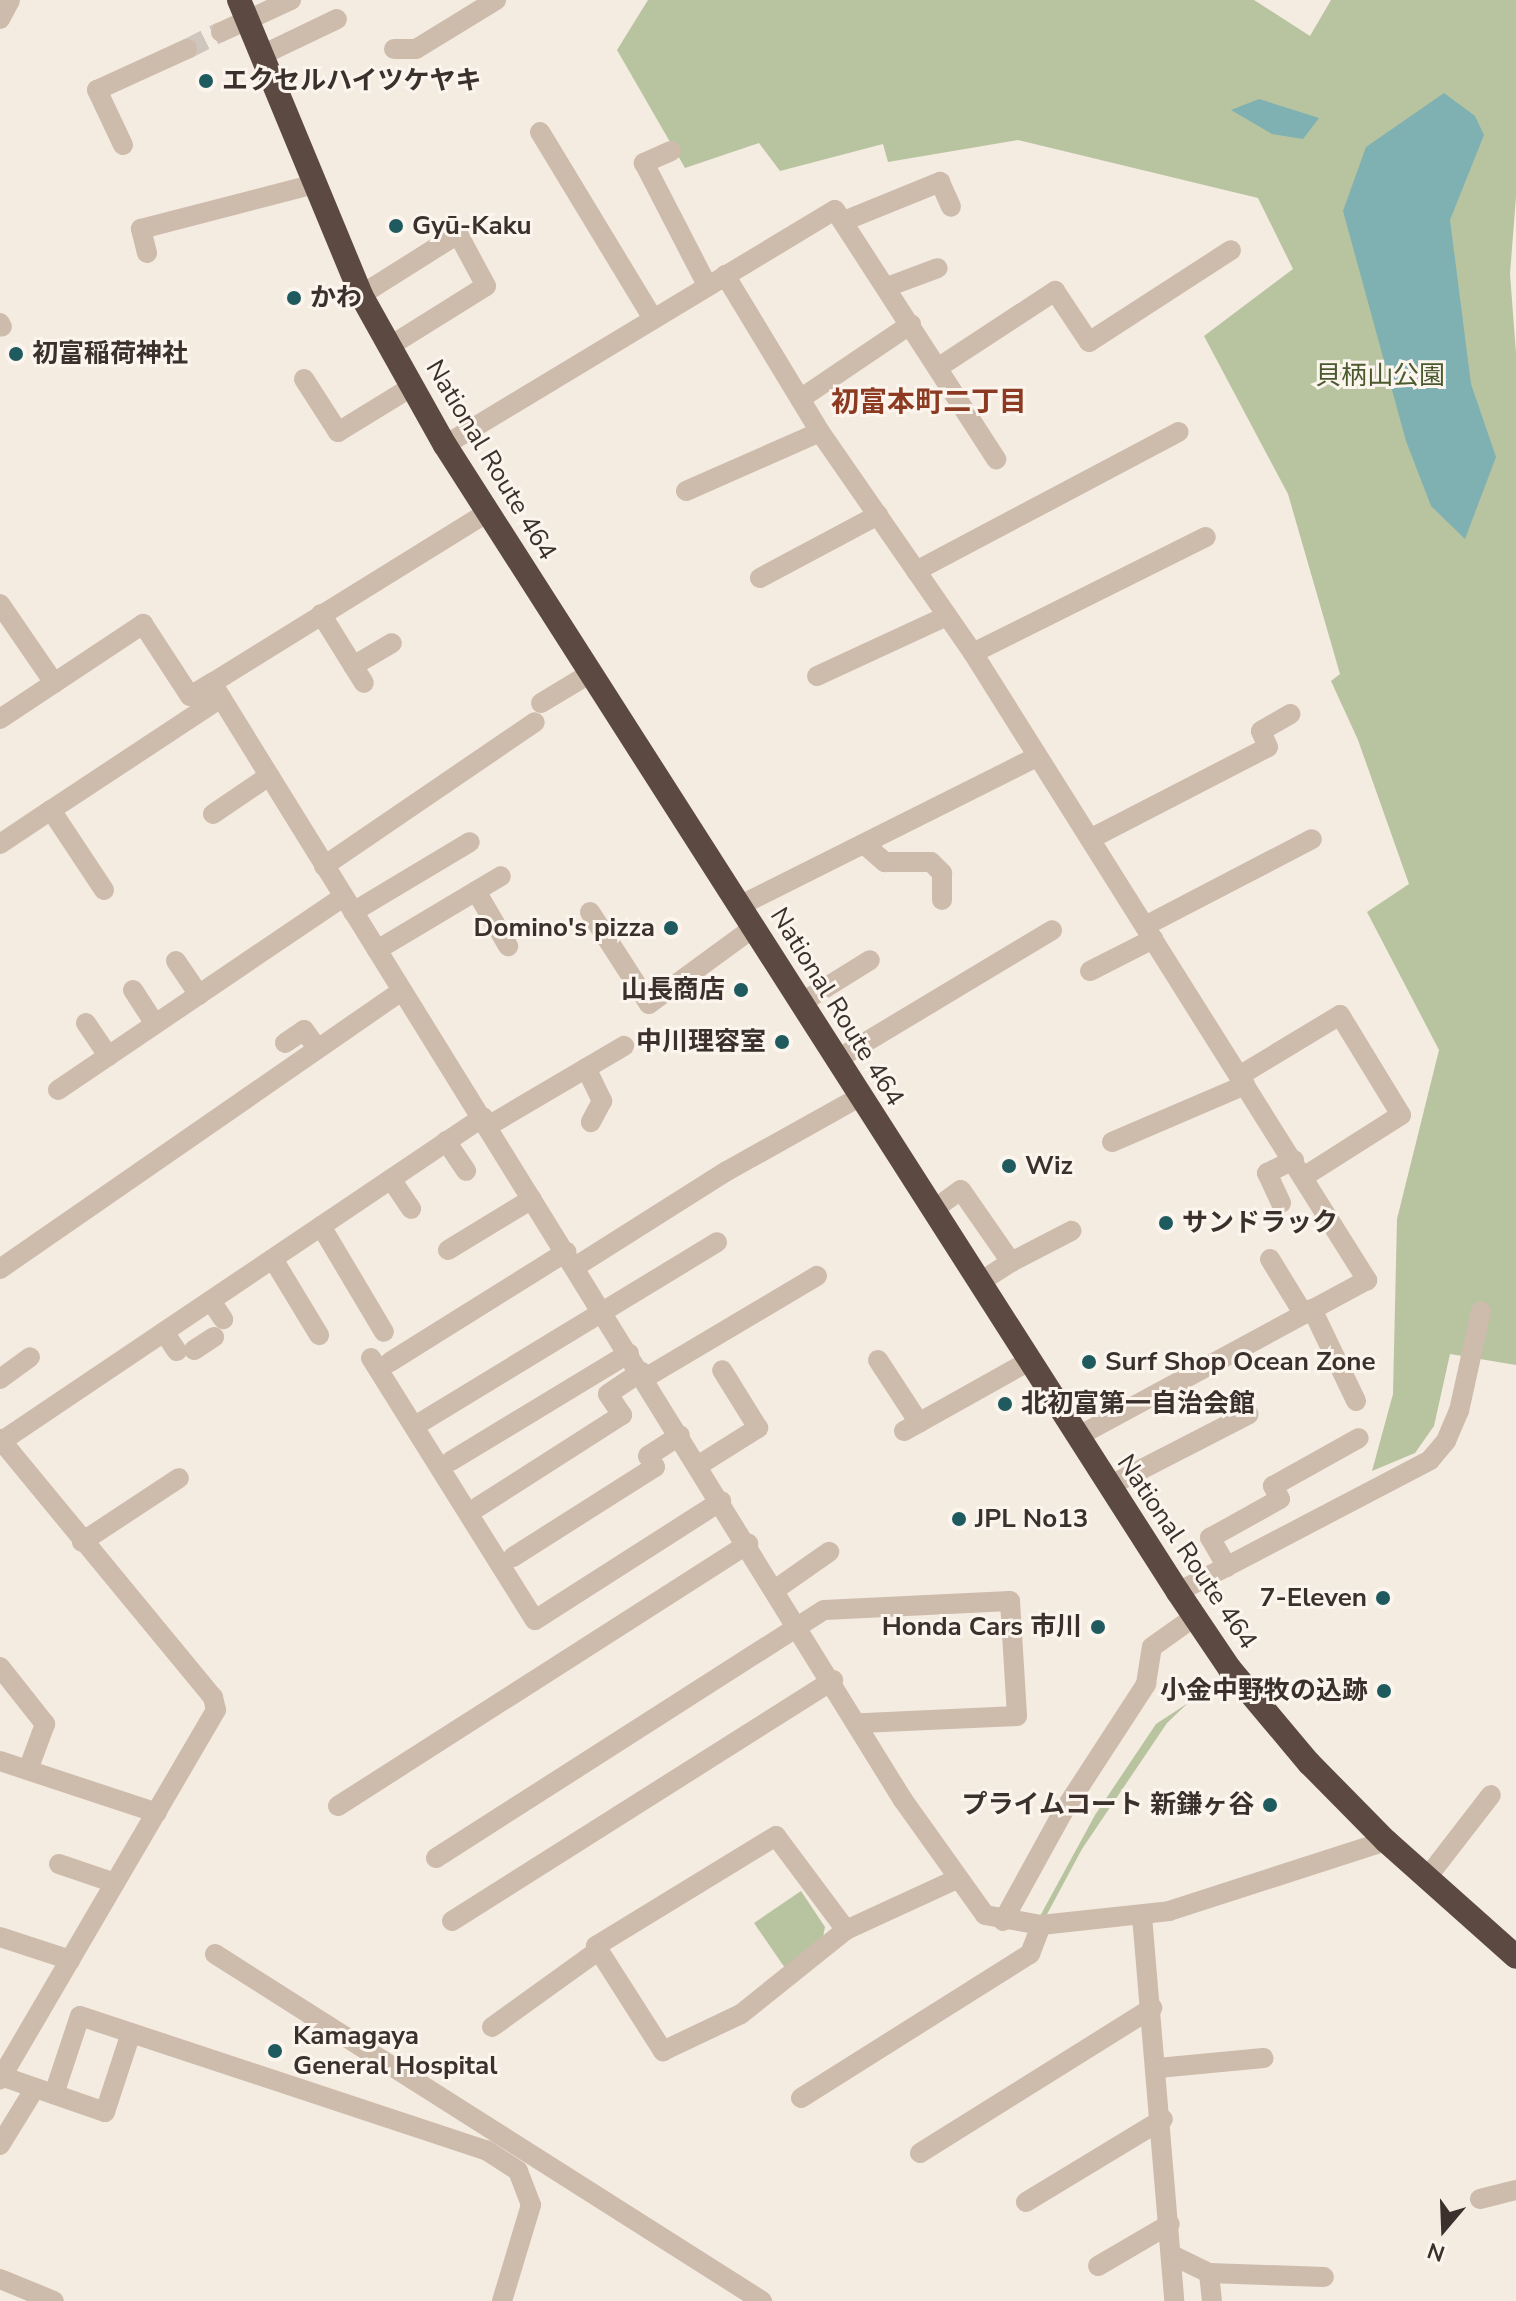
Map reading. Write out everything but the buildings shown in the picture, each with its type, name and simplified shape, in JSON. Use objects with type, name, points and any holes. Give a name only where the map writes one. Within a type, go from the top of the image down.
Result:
[{"type":"highway","name":"National Route 464","points":[[244,10],[361,295],[445,445],[1194,1617],[1278,1727],[1386,1841],[1516,1957]]},
{"type":"street","points":[[0,19],[10,0]]},
{"type":"street","points":[[221,32],[244,10],[291,0]]},
{"type":"street","points":[[394,49],[416,49],[485,3]]},
{"type":"street","points":[[262,55],[337,19]]},
{"type":"street","points":[[123,145],[97,90],[187,49]]},
{"type":"street","points":[[540,132],[652,317]]},
{"type":"street","points":[[671,151],[644,163],[716,280],[973,653],[1036,757],[1300,1168],[1367,1280],[1078,1436]]},
{"type":"street","points":[[844,221],[940,182],[951,207]]},
{"type":"street","points":[[147,253],[141,229],[315,184]]},
{"type":"street","points":[[445,445],[652,317],[835,210],[996,459]]},
{"type":"street","points":[[361,295],[458,234],[486,286],[390,346]]},
{"type":"street","points":[[939,367],[1055,291],[1089,342],[1231,250]]},
{"type":"street","points":[[887,287],[938,268]]},
{"type":"street","points":[[800,399],[911,324]]},
{"type":"street","points":[[304,379],[338,432],[413,386]]},
{"type":"street","points":[[686,491],[820,432]]},
{"type":"street","points":[[916,571],[1179,432]]},
{"type":"street","points":[[0,844],[321,614],[488,512]]},
{"type":"street","points":[[760,578],[878,515]]},
{"type":"street","points":[[973,653],[1206,537]]},
{"type":"street","points":[[0,604],[54,683]]},
{"type":"street","points":[[321,614],[358,675],[392,643]]},
{"type":"street","points":[[817,676],[947,616]]},
{"type":"street","points":[[0,719],[143,624],[190,696],[216,690]]},
{"type":"street","points":[[324,866],[591,673]]},
{"type":"street","points":[[216,690],[957,1879],[985,1915],[1003,1921],[1041,1925],[1142,1916],[1294,1874],[1386,1841]]},
{"type":"street","points":[[1090,839],[1268,747],[1261,731],[1290,714]]},
{"type":"street","points":[[739,906],[1036,757]]},
{"type":"street","points":[[213,814],[269,776]]},
{"type":"street","points":[[51,810],[104,890]]},
{"type":"street","points":[[1090,971],[1149,933],[1312,839]]},
{"type":"street","points":[[58,1090],[199,995],[348,904],[470,842]]},
{"type":"street","points":[[864,844],[885,862],[931,862],[942,873],[942,900]]},
{"type":"street","points":[[377,950],[501,876]]},
{"type":"street","points":[[476,891],[508,946]]},
{"type":"street","points":[[590,912],[649,1004],[753,928]]},
{"type":"street","points":[[836,1060],[1052,930]]},
{"type":"street","points":[[801,1003],[870,960]]},
{"type":"street","points":[[176,961],[199,995]]},
{"type":"street","points":[[133,990],[155,1024]]},
{"type":"street","points":[[0,1269],[402,991]]},
{"type":"street","points":[[1112,1142],[1242,1080],[1340,1015],[1401,1115],[1300,1168],[1267,1173],[1281,1203]]},
{"type":"street","points":[[86,1023],[108,1056]]},
{"type":"street","points":[[285,1043],[304,1030],[317,1048]]},
{"type":"street","points":[[131,2033],[105,2112],[1,2078],[216,1710],[213,1697],[82,1542],[1,1440],[446,1141],[624,1046]]},
{"type":"street","points":[[586,1068],[602,1101],[591,1122]]},
{"type":"street","points":[[721,1501],[535,1620],[380,1360],[571,1260],[861,1096]]},
{"type":"street","points":[[446,1141],[466,1171]]},
{"type":"street","points":[[391,1179],[411,1209]]},
{"type":"street","points":[[933,1210],[961,1190],[1011,1262]]},
{"type":"street","points":[[448,1250],[532,1199]]},
{"type":"street","points":[[321,1226],[384,1332]]},
{"type":"street","points":[[979,1283],[1011,1262],[1071,1231]]},
{"type":"street","points":[[423,1421],[717,1242]]},
{"type":"street","points":[[273,1259],[319,1335]]},
{"type":"street","points":[[1270,1259],[1308,1311],[1356,1401]]},
{"type":"street","points":[[478,1507],[622,1415],[608,1394],[817,1276]]},
{"type":"street","points":[[164,1332],[186,1350],[219,1328],[211,1301]]},
{"type":"street","points":[[1178,1592],[1430,1460],[1446,1441],[1459,1411],[1481,1311]]},
{"type":"street","points":[[451,1461],[629,1353]]},
{"type":"street","points":[[0,1379],[30,1357]]},
{"type":"street","points":[[878,1360],[911,1427],[1029,1361]]},
{"type":"street","points":[[699,1465],[758,1428],[722,1370]]},
{"type":"street","points":[[1109,1486],[1249,1414]]},
{"type":"street","points":[[513,1557],[655,1467],[648,1456],[680,1435]]},
{"type":"street","points":[[1227,1567],[1210,1538],[1280,1499],[1273,1486],[1359,1438]]},
{"type":"street","points":[[82,1542],[179,1478]]},
{"type":"street","points":[[338,1806],[748,1544]]},
{"type":"street","points":[[776,1589],[829,1552]]},
{"type":"street","points":[[436,1858],[824,1610],[1010,1601],[1017,1716],[860,1723]]},
{"type":"street","points":[[1003,1921],[1063,1812],[1146,1684],[1152,1647],[1194,1617]]},
{"type":"street","points":[[0,1667],[45,1724],[28,1770]]},
{"type":"street","points":[[452,1921],[833,1680]]},
{"type":"street","points":[[0,1761],[157,1813]]},
{"type":"street","points":[[1426,1879],[1491,1795]]},
{"type":"street","points":[[846,1930],[776,1836],[596,1946],[663,2051],[741,2014],[846,1930],[957,1879]]},
{"type":"street","points":[[59,1864],[115,1883]]},
{"type":"street","points":[[1142,1916],[1163,2119],[1174,2301]]},
{"type":"street","points":[[801,2098],[1030,1954],[1041,1925]]},
{"type":"street","points":[[0,1937],[70,1960]]},
{"type":"street","points":[[492,2027],[599,1950]]},
{"type":"street","points":[[215,1954],[762,2301]]},
{"type":"street","points":[[920,2153],[1152,2008]]},
{"type":"street","points":[[0,2145],[44,2091],[80,2016],[486,2150],[518,2171],[529,2194],[531,2218],[502,2301]]},
{"type":"street","points":[[1158,2068],[1264,2058]]},
{"type":"street","points":[[1026,2202],[1163,2119]]},
{"type":"street","points":[[518,2171],[530,2153]]},
{"type":"street","points":[[1480,2199],[1516,2190]]},
{"type":"street","points":[[1098,2266],[1170,2224]]},
{"type":"street","points":[[1172,2255],[1209,2273],[1324,2277]]},
{"type":"street","points":[[1209,2273],[1212,2301]]},
{"type":"street","points":[[0,2279],[54,2301]]},
{"type":"green space","name":"貝柄山公園","points":[[648,0],[1254,0],[1310,36],[1331,0],[1516,0],[1516,197],[1510,274],[1516,353],[1516,1365],[1450,1354],[1434,1426],[1415,1453],[1372,1471],[1393,1394],[1397,1219],[1439,1050],[1367,912],[1409,884],[1358,740],[1331,681],[1340,674],[1288,494],[1204,336],[1293,269],[1258,198],[1018,140],[888,162],[883,144],[780,171],[759,143],[685,168],[617,50]]},
{"type":"green space","points":[[1188,1703],[1167,1723],[1082,1849],[1045,1918],[1039,1918],[1095,1815],[1156,1724]]},
{"type":"green space","points":[[801,1891],[825,1927],[823,1937],[785,1968],[754,1923]]},
{"type":"water","points":[[1444,93],[1475,116],[1484,135],[1450,220],[1471,384],[1496,457],[1465,539],[1431,506],[1406,441],[1343,211],[1366,147]]},
{"type":"water","points":[[1259,99],[1319,118],[1303,139],[1272,134],[1231,110]]},
{"type":"tunnel","points":[[187,49],[221,32]]},
{"type":"place","name":"エクセルハイツケヤキ","points":[[206,81]]},
{"type":"place","name":"Gyū-Kaku","points":[[396,226]]},
{"type":"place","name":"かわ","points":[[294,298]]},
{"type":"place","name":"初富稲荷神社","points":[[16,354]]},
{"type":"place","name":"Domino's pizza","points":[[671,928]]},
{"type":"place","name":"山長商店","points":[[741,990]]},
{"type":"place","name":"中川理容室","points":[[782,1042]]},
{"type":"place","name":"Wiz","points":[[1009,1166]]},
{"type":"place","name":"サンドラック","points":[[1166,1223]]},
{"type":"place","name":"Surf Shop Ocean Zone","points":[[1089,1362]]},
{"type":"place","name":"北初富第一自治会館","points":[[1005,1404]]},
{"type":"place","name":"JPL No13","points":[[959,1519]]},
{"type":"place","name":"7-Eleven","points":[[1383,1598]]},
{"type":"place","name":"Honda Cars 市川","points":[[1098,1627]]},
{"type":"place","name":"小金中野牧の込跡","points":[[1384,1691]]},
{"type":"place","name":"プライムコート 新鎌ヶ谷","points":[[1270,1805]]},
{"type":"place","name":"Kamagaya General Hospital","points":[[275,2051]]},
{"type":"district","name":"初富本町二丁目","points":[[929,402]]}]
